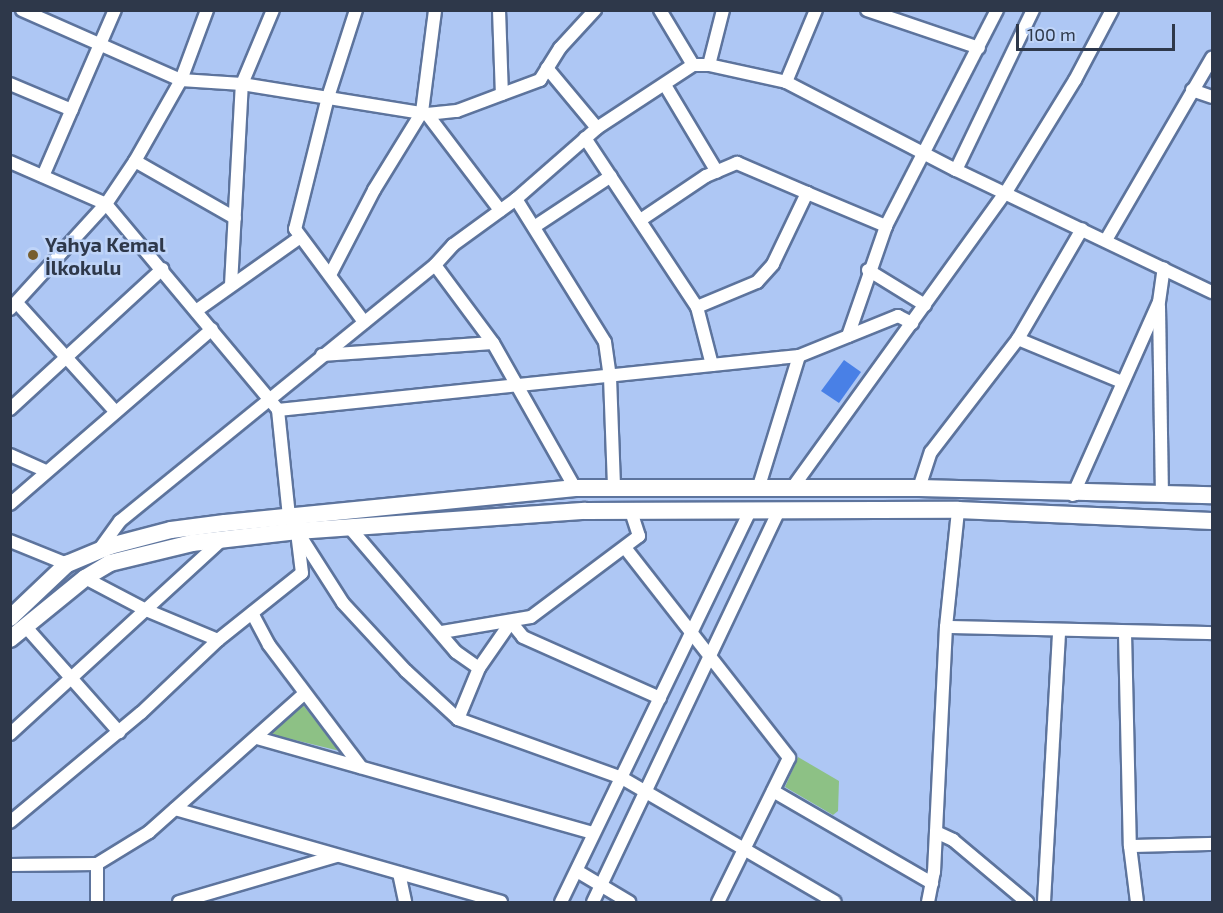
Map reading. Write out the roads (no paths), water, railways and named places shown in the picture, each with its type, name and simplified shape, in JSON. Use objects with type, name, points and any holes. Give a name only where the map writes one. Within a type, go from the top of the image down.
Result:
[{"type":"main road","points":[[10,639],[18,622],[67,564],[171,530],[293,524],[575,488],[759,486],[920,488],[1073,495],[1212,495]]},
{"type":"main road","points":[[18,622],[85,578],[130,557],[293,524],[350,528],[631,512],[958,510],[1212,521]]},
{"type":"street","points":[[22,10],[181,80],[242,84],[424,113],[457,111],[540,80],[546,68],[595,10]]},
{"type":"street","points":[[43,176],[115,10]]},
{"type":"street","points":[[115,411],[67,358],[14,306],[106,204],[135,161],[181,80],[207,10]]},
{"type":"street","points":[[231,285],[242,84],[273,10]]},
{"type":"street","points":[[356,10],[328,97],[296,229],[298,238],[330,275],[364,322]]},
{"type":"street","points":[[330,275],[374,190],[424,113],[435,10]]},
{"type":"street","points":[[499,10],[502,94]]},
{"type":"street","points":[[660,10],[693,65]]},
{"type":"street","points":[[709,65],[723,10]]},
{"type":"street","points":[[786,82],[816,10]]},
{"type":"street","points":[[867,10],[979,48]]},
{"type":"street","points":[[848,336],[868,270],[886,226],[997,10]]},
{"type":"street","points":[[956,170],[1033,10]]},
{"type":"street","points":[[793,487],[1006,192],[1075,80],[1112,10]]},
{"type":"street","points":[[1106,240],[1212,58]]},
{"type":"street","points":[[97,553],[120,521],[435,265],[453,245],[516,199],[597,128],[693,65],[709,65],[786,82],[956,170],[1212,292]]},
{"type":"street","points":[[546,68],[597,128]]},
{"type":"street","points":[[10,84],[72,110]]},
{"type":"street","points":[[664,85],[717,172]]},
{"type":"street","points":[[1192,90],[1212,97]]},
{"type":"street","points":[[424,113],[500,210]]},
{"type":"street","points":[[585,138],[642,219],[697,307],[712,365]]},
{"type":"street","points":[[135,161],[235,218]]},
{"type":"street","points":[[10,162],[106,204],[212,329],[268,401],[278,410],[302,573],[218,640],[119,732],[10,822]]},
{"type":"street","points":[[642,219],[717,172],[737,163],[886,226]]},
{"type":"street","points":[[534,227],[611,176]]},
{"type":"street","points":[[697,307],[757,282],[773,264],[807,194]]},
{"type":"street","points":[[516,199],[605,342],[610,377],[614,488]]},
{"type":"street","points":[[920,488],[931,452],[1018,339],[1082,229]]},
{"type":"street","points":[[196,311],[298,238]]},
{"type":"street","points":[[435,265],[493,343],[575,488]]},
{"type":"street","points":[[1162,495],[1159,302],[1164,268]]},
{"type":"street","points":[[10,409],[162,269]]},
{"type":"street","points":[[868,270],[925,305]]},
{"type":"street","points":[[1073,495],[1159,302]]},
{"type":"street","points":[[278,410],[800,356],[898,316],[912,323]]},
{"type":"street","points":[[10,504],[212,329]]},
{"type":"street","points":[[1018,339],[1122,382]]},
{"type":"street","points":[[322,356],[493,343]]},
{"type":"street","points":[[759,486],[800,356]]},
{"type":"street","points":[[10,455],[46,471]]},
{"type":"street","points":[[928,903],[936,832],[946,627],[958,510]]},
{"type":"street","points":[[561,903],[750,511]]},
{"type":"street","points":[[593,903],[779,511]]},
{"type":"street","points":[[442,632],[531,617],[626,549],[639,536],[631,512]]},
{"type":"street","points":[[293,524],[344,603],[406,671],[458,719],[622,778],[835,903]]},
{"type":"street","points":[[350,528],[442,632],[456,652],[479,668]]},
{"type":"street","points":[[10,734],[75,678],[222,540]]},
{"type":"street","points":[[10,541],[67,564]]},
{"type":"street","points":[[626,549],[789,758],[718,903]]},
{"type":"street","points":[[85,578],[146,610],[218,640]]},
{"type":"street","points":[[252,613],[304,694],[361,767]]},
{"type":"street","points":[[18,622],[75,678],[119,732]]},
{"type":"street","points":[[458,719],[479,668],[511,622]]},
{"type":"street","points":[[511,622],[523,637],[660,698]]},
{"type":"street","points":[[946,627],[1125,633],[1212,633]]},
{"type":"street","points":[[1044,903],[1059,630]]},
{"type":"street","points":[[1125,633],[1130,846],[1137,903]]},
{"type":"street","points":[[10,865],[97,864],[150,832],[304,694]]},
{"type":"street","points":[[257,738],[594,833]]},
{"type":"street","points":[[772,791],[932,883]]},
{"type":"street","points":[[176,809],[501,903]]},
{"type":"street","points":[[936,832],[953,840],[1027,903]]},
{"type":"street","points":[[1130,846],[1212,844]]},
{"type":"street","points":[[179,903],[338,856]]},
{"type":"street","points":[[97,864],[97,903]]},
{"type":"street","points":[[577,871],[629,903]]},
{"type":"street","points":[[399,873],[405,903]]},
{"type":"water","points":[[844,360],[861,372],[839,403],[821,391]]},
{"type":"place","name":"Yahya Kemal İlkokulu","points":[[33,255]]}]
